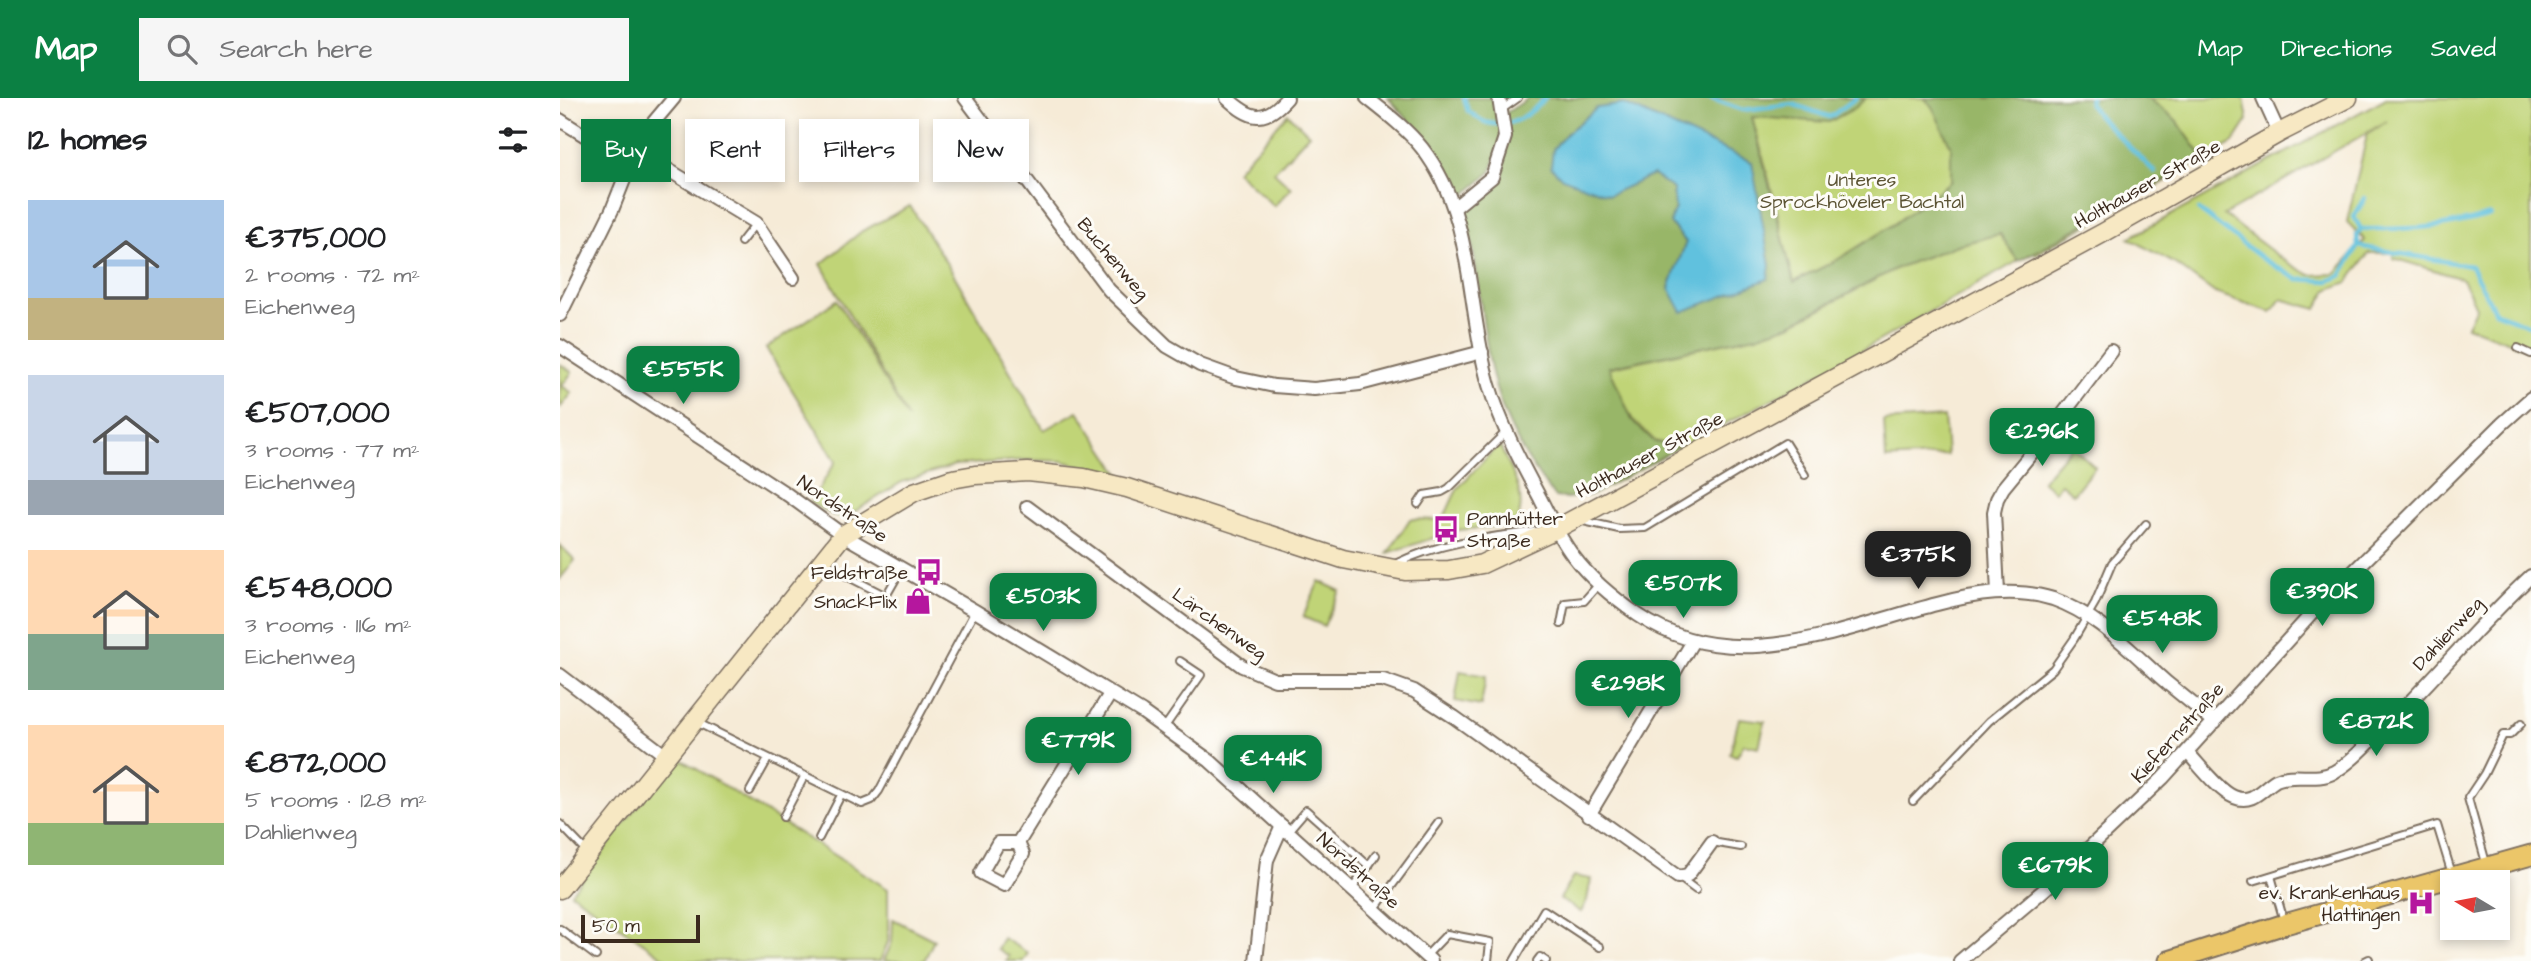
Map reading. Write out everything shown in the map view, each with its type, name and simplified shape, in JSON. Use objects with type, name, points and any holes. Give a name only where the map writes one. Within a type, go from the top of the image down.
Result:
[{"type":"main road","points":[[2473,870],[2531,855]]},
{"type":"main road","points":[[2169,961],[2440,879]]},
{"type":"street","points":[[656,119],[674,98]]},
{"type":"street","name":"Buchenweg","points":[[965,98],[1110,290],[1167,346],[1200,365],[1236,378],[1274,386],[1314,389],[1370,382],[1482,352]]},
{"type":"street","points":[[1227,98],[1241,111],[1260,116],[1271,114],[1287,98]]},
{"type":"street","points":[[1367,98],[1421,146],[1454,208],[1469,272],[1489,385],[1506,432],[1556,529],[1572,555],[1599,584],[1651,623],[1693,641],[1730,646],[1773,646],[1818,637],[1959,598],[2020,593],[2067,604],[2088,616],[2215,722]]},
{"type":"street","points":[[2263,98],[2279,133]]},
{"type":"street","name":"Holthauser Straße","points":[[843,535],[914,492],[952,479],[975,475],[1040,473],[1112,483],[1309,549],[1386,568],[1449,570],[1482,564],[1556,529],[2103,233],[2279,133],[2348,98]]},
{"type":"street","points":[[1454,208],[1492,177],[1505,137],[1500,104]]},
{"type":"street","points":[[560,120],[581,133]]},
{"type":"street","points":[[671,172],[756,223],[793,278]]},
{"type":"street","points":[[560,315],[623,182]]},
{"type":"street","name":"Nordstraße","points":[[560,346],[778,488],[843,535],[975,611],[1164,728],[1210,761],[1429,958]]},
{"type":"street","points":[[1998,593],[1994,512],[1999,493],[2111,351]]},
{"type":"street","name":"Kiefernstraße","points":[[1959,961],[2085,853],[2188,753],[2245,685],[2344,581],[2531,398]]},
{"type":"street","name":"Lärchenweg","points":[[1027,507],[1248,669],[1266,678],[1288,682],[1358,679],[1399,684],[1434,703],[1678,877]]},
{"type":"street","points":[[560,890],[843,535]]},
{"type":"street","name":"Dahlienweg","points":[[2188,753],[2226,792],[2242,799],[2258,795],[2283,778],[2333,773],[2399,713],[2480,625],[2531,576]]},
{"type":"street","points":[[1589,816],[1693,641]]},
{"type":"street","points":[[560,675],[666,756]]},
{"type":"street","points":[[1018,843],[1110,694]]},
{"type":"street","points":[[1256,961],[1266,860],[1285,829]]},
{"type":"street","points":[[1678,877],[1688,875],[1712,842]]},
{"type":"lane","points":[[1500,104],[1518,98]]},
{"type":"lane","points":[[741,242],[756,223]]},
{"type":"lane","points":[[2518,348],[2531,354]]},
{"type":"lane","points":[[1418,504],[1424,495],[1449,488],[1506,432]]},
{"type":"lane","points":[[1573,519],[1619,529],[1645,528],[1785,443],[1805,475]]},
{"type":"lane","points":[[1913,801],[1996,715],[2048,674],[2063,657],[2088,616],[2112,563],[2146,524]]},
{"type":"lane","points":[[1386,568],[1418,553],[1458,542],[1556,529]]},
{"type":"lane","points":[[815,572],[839,572],[886,596],[902,568]]},
{"type":"lane","points":[[1561,624],[1565,603],[1584,601],[1599,584]]},
{"type":"lane","points":[[695,721],[862,804],[872,800],[879,791],[975,611]]},
{"type":"lane","points":[[1164,728],[1201,675],[1180,661]]},
{"type":"lane","points":[[2487,866],[2468,797],[2484,774],[2503,735],[2510,735],[2521,724]]},
{"type":"lane","points":[[750,791],[768,759]]},
{"type":"lane","points":[[783,817],[804,777]]},
{"type":"lane","points":[[819,838],[842,795]]},
{"type":"lane","points":[[1285,829],[1306,810],[1369,866]]},
{"type":"lane","points":[[1374,910],[1439,822]]},
{"type":"lane","points":[[560,824],[588,853]]},
{"type":"lane","points":[[2253,881],[2437,825],[2450,870]]},
{"type":"lane","points":[[1712,842],[1741,846]]},
{"type":"lane","points":[[1352,889],[1376,855]]},
{"type":"lane","points":[[2271,876],[2285,924]]},
{"type":"lane","points":[[1678,877],[1696,890]]},
{"type":"lane","points":[[1514,961],[1544,910],[1600,947]]},
{"type":"lane","points":[[560,929],[596,956]]},
{"type":"lane","points":[[1429,958],[1447,934],[1490,942],[1488,961]]},
{"type":"lane","points":[[1538,961],[1540,957],[1546,961]]},
{"type":"green space","points":[[1388,98],[1497,98],[1502,136],[1491,172],[1460,199],[1437,151]]},
{"type":"green space","points":[[1529,98],[1866,98],[1855,108],[1829,122],[1752,117],[1794,282],[1837,260],[1894,224],[1951,181],[1951,147],[1932,106],[1924,98],[2148,98],[2176,120],[2204,159],[2018,261],[2000,234],[1957,245],[1897,268],[1789,325],[1756,336],[1609,367],[1632,420],[1655,442],[1676,446],[1676,449],[1592,495],[1567,498],[1555,497],[1544,483],[1516,439],[1502,407],[1488,353],[1473,249],[1464,209],[1495,180],[1506,113]],"holes":[[[1597,108],[1768,279],[1669,288],[1686,242],[1670,223],[1675,208],[1673,189],[1653,175],[1566,134]]]},
{"type":"green space","name":"Unteres Sprockhöveler Bachtal","points":[[1791,98],[2131,98],[2177,165],[2177,175],[2036,254],[2007,233],[1984,232],[1912,262],[1956,245],[1999,234],[2018,261],[1833,367],[1679,448],[1655,441],[1632,419],[1608,368],[1753,336],[1790,325],[1858,289],[1797,315],[1780,223],[1756,130],[1735,124]]},
{"type":"green space","points":[[2148,98],[2244,98],[2248,120],[2233,143],[2204,159],[2176,120]]},
{"type":"green space","points":[[2386,98],[2531,98],[2531,350],[2467,326],[2476,307],[2463,279],[2393,258],[2393,253],[2369,253],[2348,282],[2327,290],[2317,309],[2281,299],[2271,312],[2215,293],[2175,264],[2129,238]],"holes":[[[2387,121],[2367,135],[2347,222],[2365,240],[2335,274],[2310,275],[2285,261],[2224,215]]]},
{"type":"green space","points":[[1288,114],[1309,134],[1274,172],[1291,188],[1274,206],[1236,171]]},
{"type":"green space","points":[[910,206],[954,275],[1044,430],[1078,411],[1122,477],[1062,461],[1025,460],[955,465],[902,482],[846,517],[836,517],[810,503],[836,461],[766,348],[837,300],[908,419],[821,264],[862,231]]},
{"type":"green space","points":[[560,364],[572,372],[562,386],[572,393],[560,408]]},
{"type":"green space","points":[[1944,417],[1947,455],[1886,459],[1884,421]]},
{"type":"green space","points":[[1499,444],[1517,483],[1521,503],[1516,522],[1458,530],[1388,553],[1410,519],[1443,520],[1457,489]]},
{"type":"green space","points":[[2072,446],[2095,467],[2073,494],[2061,484],[2054,491],[2042,481]]},
{"type":"green space","points":[[560,545],[575,560],[560,579]]},
{"type":"green space","points":[[1319,581],[1340,591],[1324,626],[1303,617]]},
{"type":"green space","points":[[1460,671],[1486,676],[1481,706],[1455,701]]},
{"type":"green space","points":[[1739,718],[1765,721],[1759,747],[1744,744],[1737,756],[1730,754]]},
{"type":"green space","points":[[676,756],[888,889],[888,942],[880,961],[669,961],[571,893]]},
{"type":"green space","points":[[1573,876],[1591,879],[1587,900],[1581,912],[1560,899]]},
{"type":"green space","points":[[893,919],[934,940],[924,961],[884,961],[892,942]]},
{"type":"green space","points":[[1003,938],[1028,953],[1023,961],[1006,961],[1009,956],[997,949]]},
{"type":"water","points":[[1624,104],[1752,162],[1770,265],[1768,279],[1682,312],[1669,288],[1686,242],[1670,223],[1675,208],[1673,189],[1653,175],[1609,195],[1562,178],[1551,167],[1553,149],[1566,134],[1597,108]]},
{"type":"waterway","points":[[1464,98],[1468,111],[1483,121],[1497,124],[1520,119],[1545,98]]},
{"type":"waterway","points":[[1709,98],[1743,110],[1792,104],[1830,117],[1856,98]]},
{"type":"waterway","points":[[2090,98],[2089,103],[2099,117],[2155,172]]},
{"type":"waterway","points":[[2358,246],[2357,235],[2361,229],[2354,217],[2365,198]]},
{"type":"waterway","points":[[2199,210],[2263,259],[2297,279],[2329,281],[2341,276],[2358,246],[2471,266],[2495,312],[2531,326]]},
{"type":"waterway","points":[[2361,229],[2442,226],[2490,215]]},
{"type":"place","name":"Pannhütter Straße","points":[[1446,529]]},
{"type":"place","name":"Feldstraße","points":[[929,572]]},
{"type":"place","name":"SnackFlix","points":[[918,601]]},
{"type":"place","name":"ev. Krankenhaus Hattingen","points":[[2421,903]]}]
